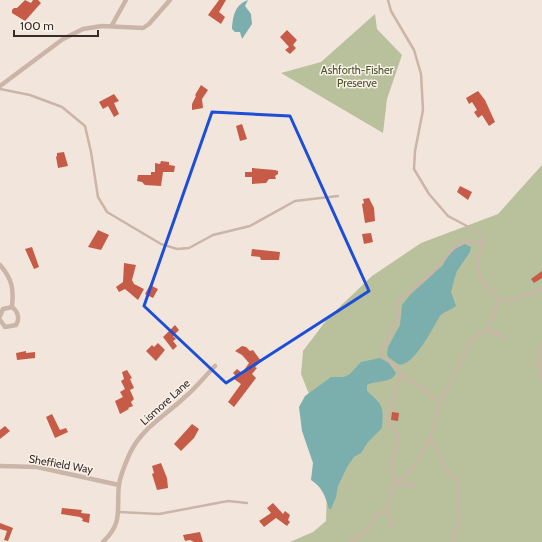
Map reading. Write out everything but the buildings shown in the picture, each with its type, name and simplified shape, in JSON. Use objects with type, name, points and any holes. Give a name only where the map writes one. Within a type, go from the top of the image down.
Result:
[{"type":"street","points":[[112,25],[126,0]]},
{"type":"street","points":[[0,86],[63,39],[83,29],[112,25],[136,29],[143,28],[149,24],[170,0]]},
{"type":"street","points":[[0,265],[10,276],[12,307],[16,311],[19,318],[16,325],[5,327],[0,320]]},
{"type":"street","points":[[0,316],[3,309],[12,307]]},
{"type":"street","name":"Lismore Lane","points":[[103,542],[114,527],[119,512],[119,485],[130,454],[140,436],[155,421],[185,398],[215,366]]},
{"type":"street","name":"Sheffield Way","points":[[0,466],[37,467],[119,485]]},
{"type":"lane","points":[[388,0],[391,11],[414,50],[421,74],[423,110],[415,151],[414,168],[429,194],[448,216],[482,234],[483,242],[478,259],[479,276],[484,284],[499,300],[512,300],[542,289]]},
{"type":"lane","points":[[0,89],[30,95],[62,107],[85,126],[98,197],[107,212],[161,244],[177,249],[189,248],[213,235],[250,226],[295,201],[338,196]]},
{"type":"lane","points":[[440,400],[424,391],[412,381],[402,377],[395,366],[382,356],[382,352],[398,317],[396,308],[399,300],[437,268],[455,246],[468,241],[483,242]]},
{"type":"lane","points":[[393,526],[386,510],[390,493],[413,468],[430,438],[440,400],[472,339],[487,330],[499,300]]},
{"type":"lane","points":[[487,330],[503,337]]},
{"type":"lane","points":[[542,343],[538,353],[542,382]]},
{"type":"lane","points":[[402,377],[399,378],[396,384],[388,419],[398,436],[396,450],[390,459],[392,476],[398,483],[406,486]]},
{"type":"lane","points":[[430,438],[438,451],[444,468],[459,482],[457,497],[459,519],[452,542]]},
{"type":"lane","points":[[119,512],[159,514],[228,501],[247,503]]},
{"type":"lane","points":[[351,542],[367,530],[378,512],[386,510]]},
{"type":"highlighted area","points":[[212,112],[290,116],[369,291],[226,383],[144,306]]},
{"type":"green space","name":"Ashforth-Fisher Preserve","points":[[375,14],[377,29],[402,55],[387,99],[383,133],[281,73],[321,62]]},
{"type":"green space","points":[[542,165],[542,542],[290,542],[313,532],[326,521],[327,483],[309,394],[301,374],[303,351],[328,318],[372,276],[421,243],[498,214]]},
{"type":"water","points":[[248,0],[245,6],[251,14],[252,24],[242,39],[240,32],[235,32],[232,29],[233,19],[237,8]]},
{"type":"water","points":[[465,244],[471,247],[470,252],[457,271],[451,292],[456,306],[440,316],[422,346],[410,360],[404,364],[398,364],[388,357],[387,354],[388,347],[400,325],[402,305],[411,294],[443,265],[446,258],[453,250]]},
{"type":"water","points":[[380,358],[389,363],[396,373],[391,379],[367,385],[367,391],[381,407],[383,415],[382,428],[368,442],[361,453],[354,457],[347,467],[338,486],[336,497],[331,509],[329,509],[321,489],[311,480],[313,463],[302,431],[299,407],[305,396],[331,377],[344,377],[350,374],[361,362]]}]
